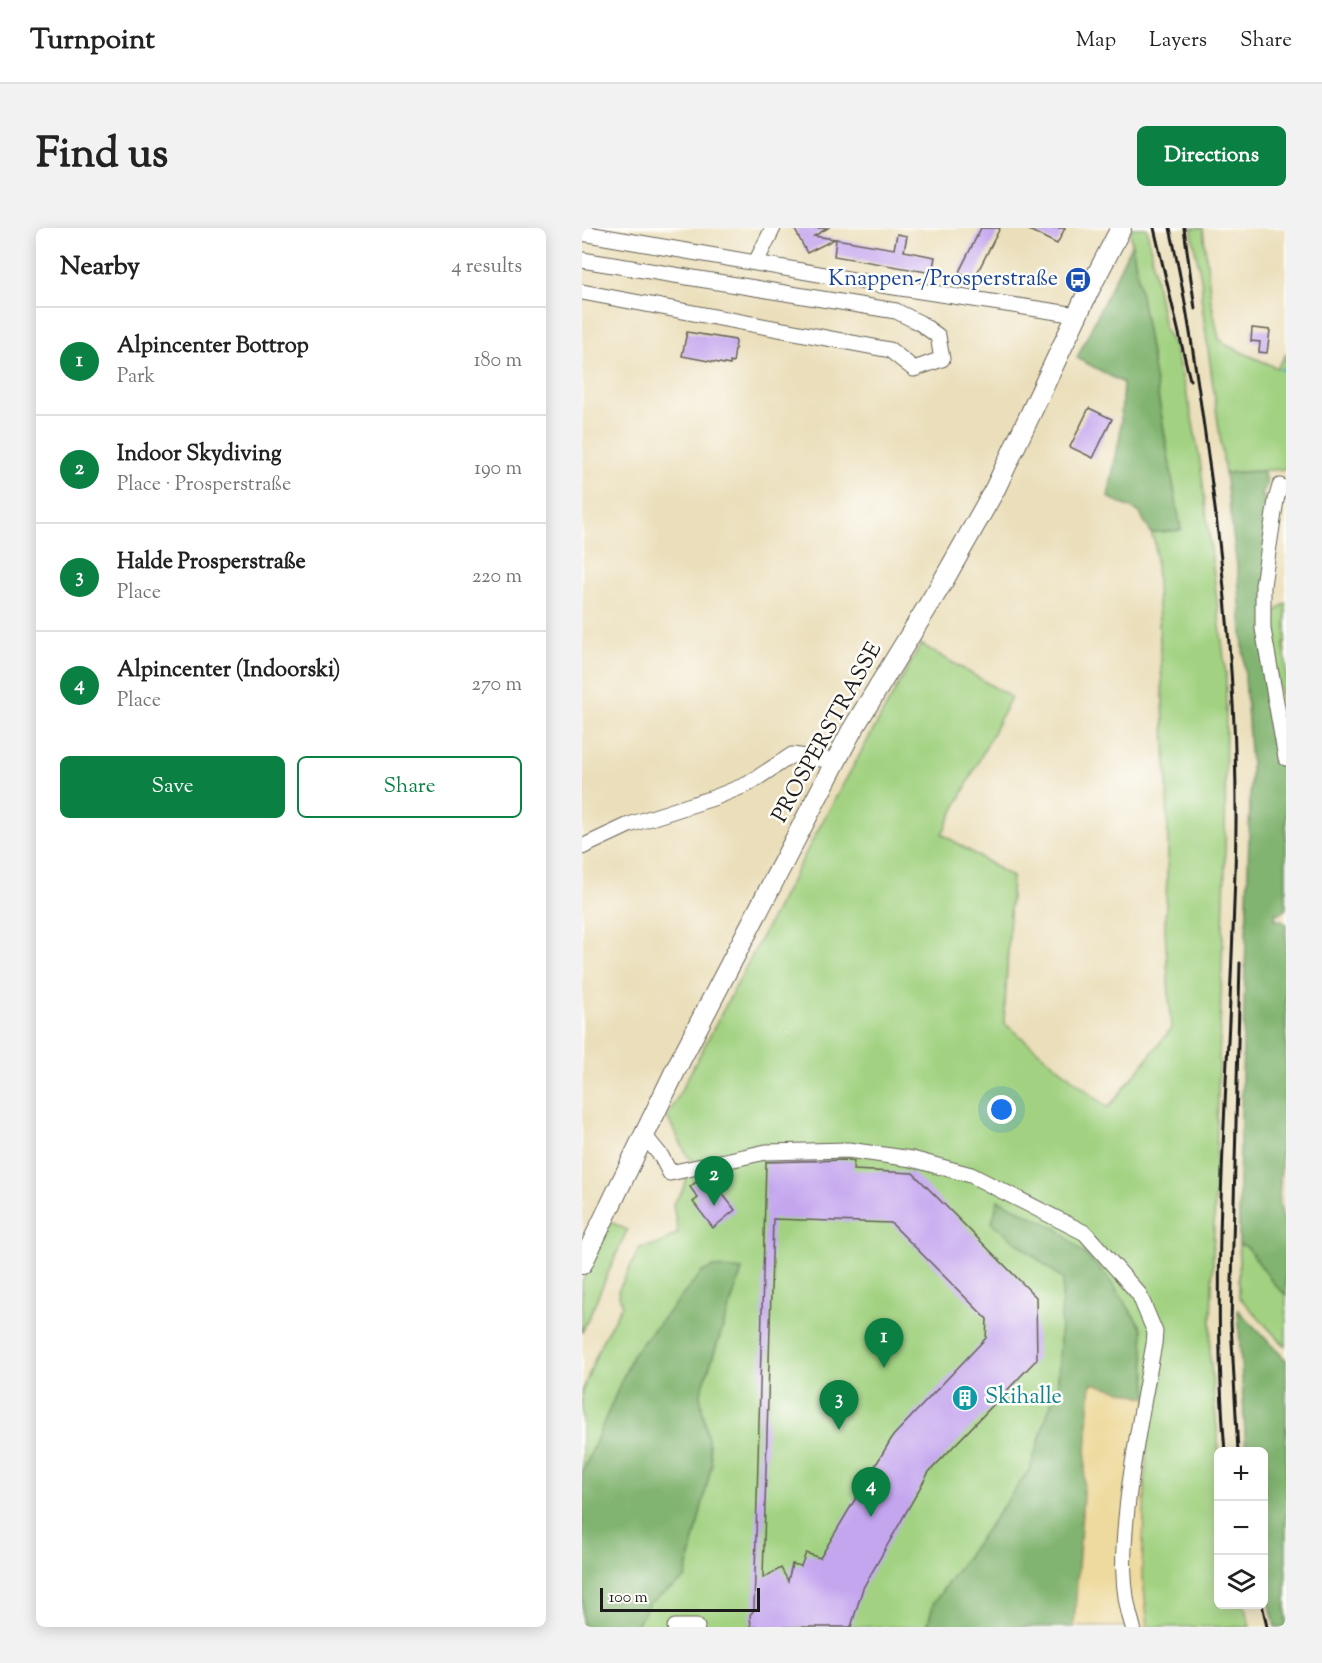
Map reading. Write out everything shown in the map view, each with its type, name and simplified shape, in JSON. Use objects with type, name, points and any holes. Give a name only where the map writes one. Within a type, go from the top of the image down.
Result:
[{"type":"main road","name":"PROSPERSTRASSE","points":[[582,1264],[738,949],[851,732],[942,583],[995,489],[1077,315],[1121,228]]},
{"type":"street","points":[[756,262],[772,228]]},
{"type":"street","points":[[582,233],[888,286],[1077,315]]},
{"type":"street","points":[[582,260],[896,311],[920,323],[938,336],[942,358],[914,369],[890,350],[582,292]]},
{"type":"street","points":[[1280,486],[1263,585],[1263,629],[1286,758]]},
{"type":"street","points":[[582,848],[629,825],[716,797],[748,784],[792,755],[836,761]]},
{"type":"street","points":[[644,1135],[661,1156],[670,1173],[766,1152],[848,1150],[912,1159],[971,1175],[1085,1233],[1139,1294],[1155,1332],[1131,1470],[1123,1548],[1123,1585],[1133,1627]]},
{"type":"street","points":[[675,1627],[697,1627]]},
{"type":"green space","points":[[1133,228],[1147,228],[1164,328],[1174,346],[1190,408],[1200,460],[1226,675],[1225,868],[1210,1355],[1219,1447],[1214,1447],[1214,1609],[1245,1609],[1250,1627],[1148,1627],[1142,1570],[1148,1398],[1144,1367],[999,1200],[993,1223],[1063,1279],[1058,1382],[1030,1469],[934,1602],[927,1627],[636,1627],[649,1603],[685,1578],[712,1463],[700,1395],[742,1270],[633,1354],[582,1474],[582,1392],[601,1343],[622,1305],[618,1291],[640,1248],[659,1244],[678,1233],[673,1204],[682,1192],[692,1159],[688,1157],[667,1117],[819,828],[921,644],[1011,697],[942,834],[1012,877],[1004,1023],[1108,1108],[1171,1029],[1165,928],[1168,848],[1167,784],[1155,543],[1151,533],[1181,530],[1130,232]]},
{"type":"green space","points":[[1192,228],[1203,228],[1211,300],[1219,339],[1228,346],[1277,368],[1286,354],[1286,469],[1225,473],[1201,297],[1202,284]]},
{"type":"green space","points":[[1132,243],[1181,530],[1151,533],[1139,512],[1108,497],[1120,435],[1123,383],[1077,358]]},
{"type":"green space","points":[[1263,471],[1267,484],[1262,494],[1265,501],[1272,506],[1264,660],[1286,787],[1286,909],[1281,913],[1276,913],[1275,920],[1286,924],[1286,1072],[1279,1201],[1286,1223],[1286,1295],[1275,1285],[1247,1247],[1239,1244],[1251,765],[1238,574],[1225,473]]},
{"type":"green space","points":[[1286,603],[1284,646],[1286,726],[1268,628],[1270,616]]},
{"type":"green space","points":[[998,1200],[1058,1229],[1107,1276],[1142,1328],[1148,1398],[1091,1384],[1074,1627],[927,1627],[934,1602],[1030,1469],[1058,1382],[1063,1279],[992,1223]]},
{"type":"green space","points":[[609,1221],[627,1230],[582,1333],[582,1282]]},
{"type":"green space","points":[[1239,1244],[1247,1247],[1275,1285],[1286,1295],[1286,1347],[1239,1297]]},
{"type":"green space","points":[[713,1267],[742,1270],[700,1395],[712,1463],[685,1579],[649,1603],[636,1627],[582,1627],[582,1474],[633,1354],[702,1272]]},
{"type":"green space","points":[[1238,1310],[1286,1360],[1286,1627],[1275,1627],[1268,1596],[1268,1447],[1246,1447]]},
{"type":"sand","points":[[1091,1383],[1148,1398],[1142,1570],[1148,1627],[1074,1627]]},
{"type":"building","points":[[794,228],[828,228],[814,236],[835,239],[807,253]]},
{"type":"building","points":[[981,228],[1000,228],[974,279],[959,272]]},
{"type":"building","points":[[1025,228],[1065,228],[1057,244]]},
{"type":"building","points":[[897,234],[907,236],[904,251],[935,257],[932,273],[834,256],[836,239],[894,249]]},
{"type":"building","points":[[1252,328],[1270,330],[1267,353],[1259,352],[1260,342],[1251,341]]},
{"type":"building","points":[[687,332],[735,340],[733,363],[730,362],[730,365],[682,356]]},
{"type":"building","points":[[1089,408],[1112,419],[1093,458],[1070,447]]},
{"type":"building","name":"Skihalle","points":[[847,1160],[854,1161],[853,1170],[913,1173],[1036,1297],[1037,1359],[929,1472],[863,1588],[851,1627],[751,1627],[750,1615],[754,1610],[766,1162]],"holes":[[[773,1219],[891,1223],[987,1319],[986,1338],[893,1436],[820,1558],[806,1553],[801,1566],[792,1564],[788,1581],[781,1568],[763,1578]]]},
{"type":"building","points":[[701,1178],[709,1189],[715,1184],[735,1210],[713,1228],[693,1202],[698,1198],[690,1187]]},
{"type":"waterway","points":[[1281,369],[1286,371]]},
{"type":"railway","points":[[1154,228],[1190,380]]},
{"type":"railway","points":[[1170,228],[1190,334],[1212,488],[1224,583],[1232,679],[1236,822],[1220,1216],[1219,1294],[1225,1447]]},
{"type":"railway","points":[[1184,228],[1195,309]]},
{"type":"railway","points":[[1238,1447],[1231,1323],[1240,963]]},
{"type":"railway","points":[[1263,1609],[1267,1627]]},
{"type":"place","name":"Knappen-/Prosperstraße","points":[[1078,280]]},
{"type":"place","name":"Indoor Skydiving","points":[[714,1206]]},
{"type":"place","name":"Alpincenter Bottrop","points":[[884,1368]]},
{"type":"place","name":"Skihalle","points":[[965,1398]]},
{"type":"place","name":"Halde Prosperstraße","points":[[839,1430]]},
{"type":"place","name":"Alpincenter (Indoorski)","points":[[871,1517]]}]
